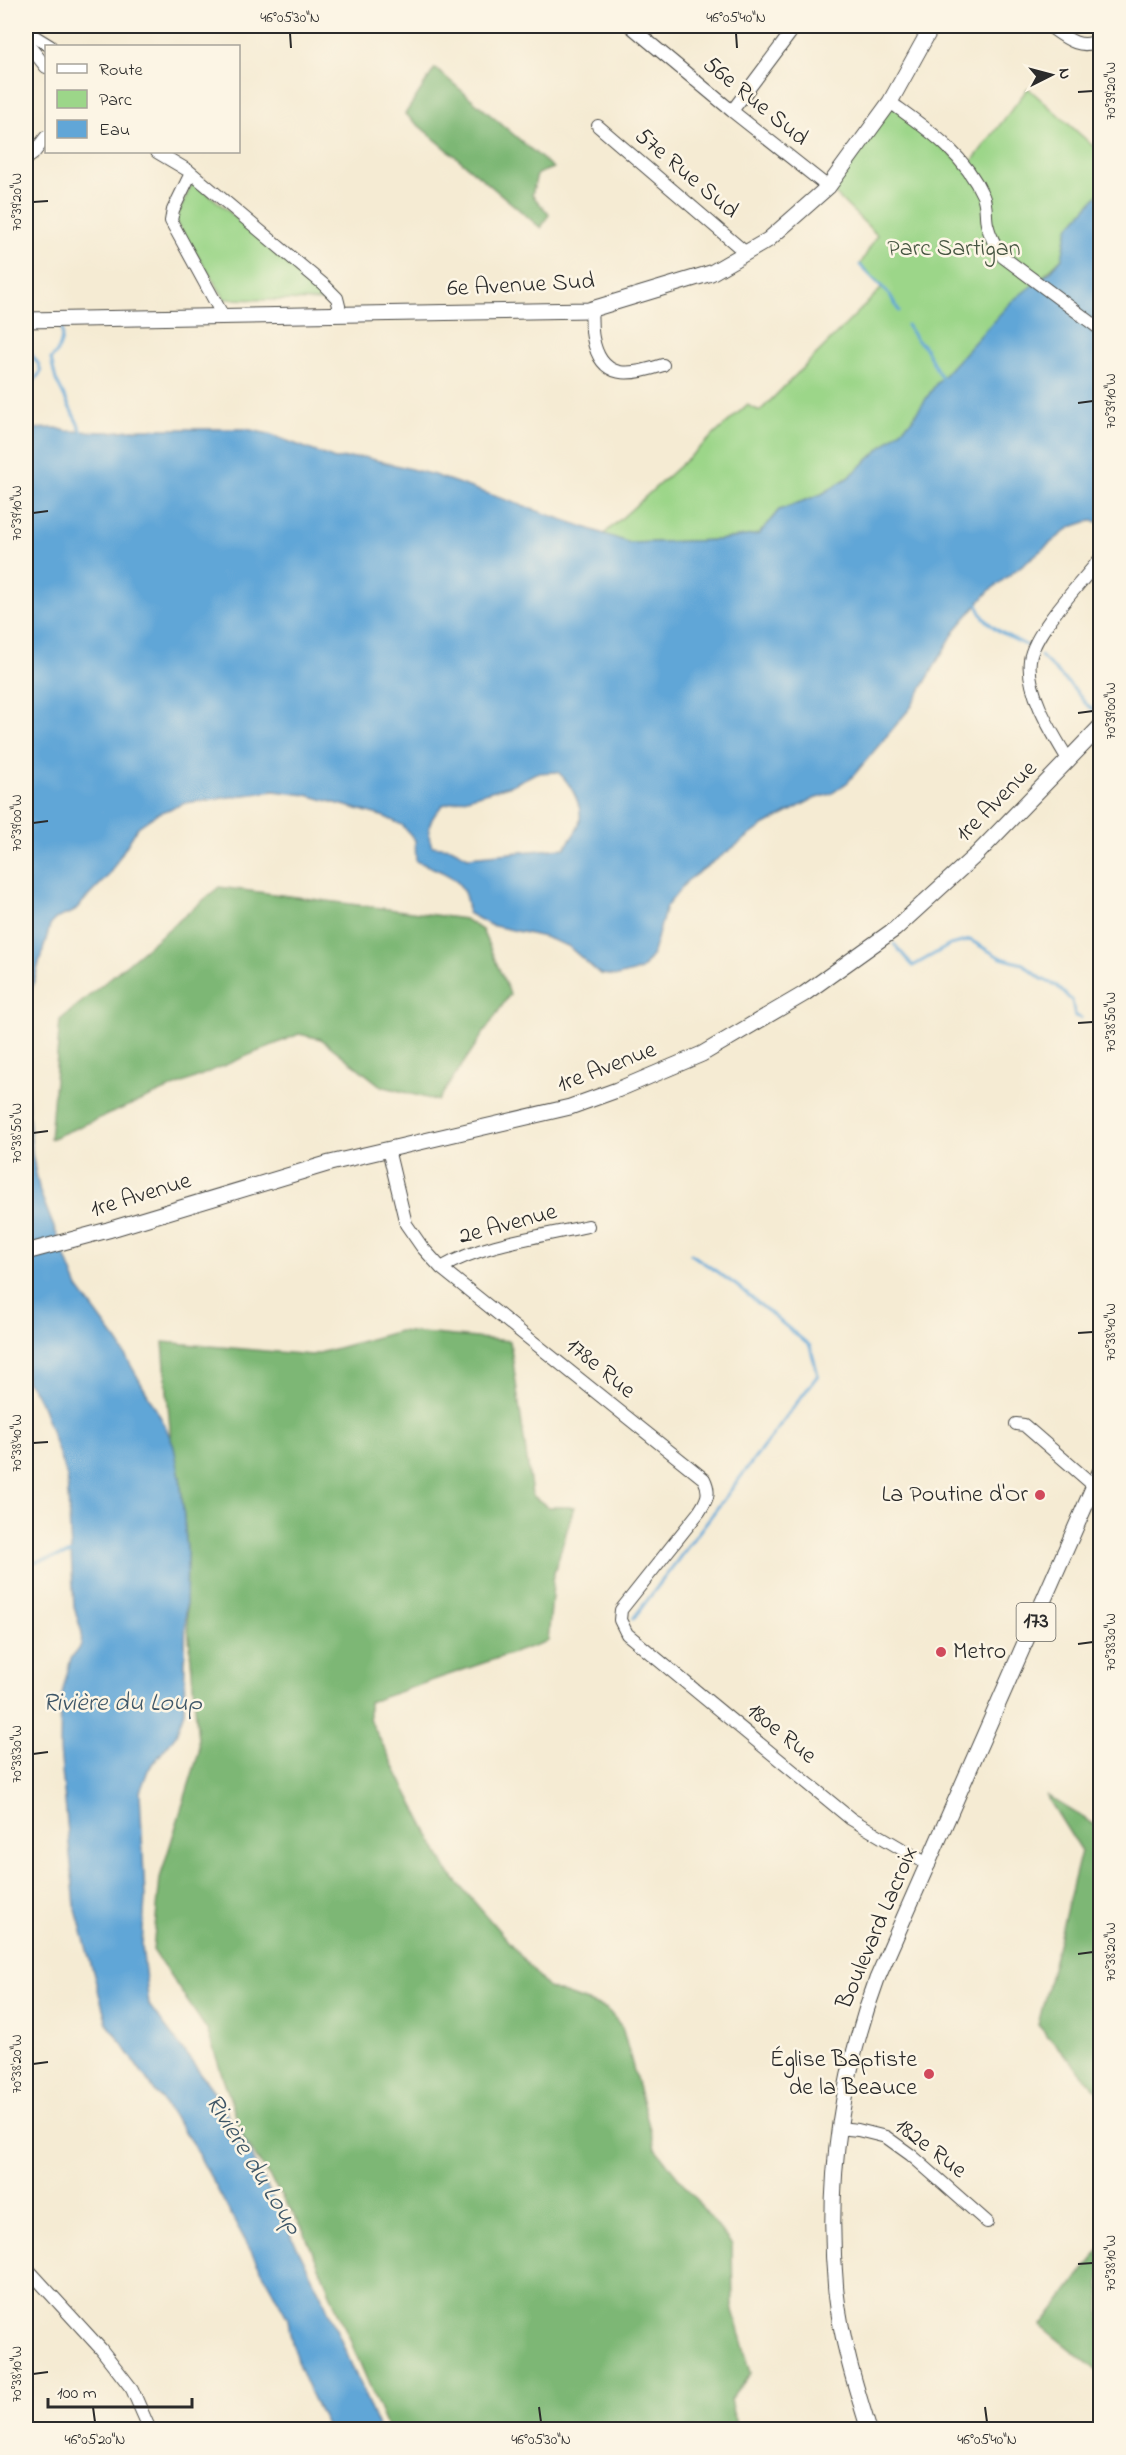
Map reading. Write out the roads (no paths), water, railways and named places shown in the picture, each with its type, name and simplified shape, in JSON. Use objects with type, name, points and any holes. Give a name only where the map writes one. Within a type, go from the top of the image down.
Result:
[{"type":"main road","name":"6e Avenue Sud","points":[[26,320],[591,309],[711,273],[768,240],[828,187],[890,102],[932,26]]},
{"type":"main road","name":"1re Avenue","points":[[26,1252],[108,1230],[330,1163],[570,1107],[674,1067],[751,1026],[804,994],[895,929],[978,853],[1101,727]]},
{"type":"main road","name":"Boulevard Lacroix","points":[[869,2430],[856,2387],[837,2294],[833,2235],[839,2128],[862,2019],[881,1969],[1098,1489],[1101,1472]]},
{"type":"street","name":"56e Rue Sud","points":[[630,26],[828,187]]},
{"type":"street","points":[[1049,26],[1068,39],[1082,44],[1094,43],[1101,38]]},
{"type":"street","points":[[732,111],[795,27]]},
{"type":"street","points":[[26,34],[48,45]]},
{"type":"street","points":[[26,42],[45,65]]},
{"type":"street","points":[[890,102],[955,152],[973,175],[985,200],[987,224],[994,244],[1003,256],[1101,329]]},
{"type":"street","name":"57e Rue Sud","points":[[598,126],[746,253]]},
{"type":"street","points":[[26,159],[45,138]]},
{"type":"street","points":[[159,153],[191,173],[337,297],[341,314]]},
{"type":"street","points":[[191,173],[173,210],[171,221],[223,316]]},
{"type":"street","points":[[591,309],[592,337],[600,359],[615,372],[627,374],[643,372],[663,365]]},
{"type":"street","points":[[1069,761],[1048,726],[1037,701],[1030,659],[1036,642],[1047,625],[1101,559]]},
{"type":"street","name":"178e Rue","points":[[388,1149],[406,1224],[441,1268],[704,1479],[709,1488],[708,1499],[699,1512],[626,1601],[621,1610],[620,1620]]},
{"type":"street","name":"2e Avenue","points":[[441,1268],[460,1257],[479,1251],[588,1226]]},
{"type":"street","points":[[1016,1424],[1024,1425],[1098,1489]]},
{"type":"street","name":"180e Rue","points":[[620,1620],[627,1634],[851,1818],[929,1865]]},
{"type":"street","name":"182e Rue","points":[[839,2128],[886,2137],[911,2155],[987,2222]]},
{"type":"street","points":[[26,2267],[101,2349],[132,2389],[150,2430]]},
{"type":"water","points":[[1100,193],[1100,522],[1089,521],[1071,527],[989,591],[956,629],[911,707],[848,782],[831,794],[813,799],[763,826],[687,881],[666,907],[652,956],[641,970],[617,976],[600,974],[568,946],[544,937],[490,925],[468,913],[464,892],[453,878],[416,861],[415,840],[402,825],[385,817],[307,795],[274,791],[185,803],[157,814],[138,827],[108,876],[73,912],[55,919],[50,926],[26,1008],[26,429],[57,428],[66,431],[110,432],[141,429],[246,429],[269,434],[335,459],[364,457],[434,475],[630,543],[719,540],[759,534],[779,510],[822,494],[849,477],[911,421],[936,384],[1012,301],[1050,272],[1062,258],[1068,228]],"holes":[[[558,772],[576,797],[580,813],[578,827],[565,848],[468,857],[451,848],[432,846],[429,834],[430,824],[443,805],[512,785],[536,773]]]},
{"type":"water","name":"Rivière du Loup","points":[[26,1080],[32,1154],[40,1192],[78,1288],[117,1341],[165,1425],[174,1447],[180,1477],[187,1550],[184,1711],[176,1735],[148,1770],[140,1792],[145,1898],[142,1946],[149,2005],[215,2093],[246,2144],[325,2303],[379,2429],[328,2429],[308,2389],[298,2362],[288,2319],[192,2143],[107,2023],[75,1906],[60,1749],[61,1697],[71,1658],[81,1645],[82,1633],[74,1607],[67,1477],[43,1408],[32,1387],[26,1382]]},
{"type":"waterway","points":[[860,265],[890,295],[899,311]]},
{"type":"waterway","points":[[907,325],[916,339],[924,346],[943,381]]},
{"type":"waterway","points":[[61,326],[61,344],[51,359],[56,380],[83,434]]},
{"type":"waterway","points":[[26,334],[31,354],[41,372],[29,387],[26,396]]},
{"type":"waterway","points":[[977,603],[984,618],[997,630],[1028,646]]},
{"type":"waterway","points":[[1041,656],[1085,703],[1100,715]]},
{"type":"waterway","points":[[894,944],[913,966],[950,945],[970,940],[1001,958],[1023,964],[1042,979],[1057,986],[1072,1001],[1075,1016],[1081,1018]]},
{"type":"waterway","points":[[633,1619],[818,1375],[810,1346],[736,1285],[691,1254]]},
{"type":"waterway","points":[[26,1564],[73,1553]]},
{"type":"place","name":"La Poutine d'Or","points":[[1040,1495]]},
{"type":"place","name":"Metro","points":[[941,1652]]},
{"type":"place","name":"Église Baptiste de la Beauce","points":[[929,2074]]},
{"type":"park label","name":"Parc Sartigan","points":[[954,249]]}]
